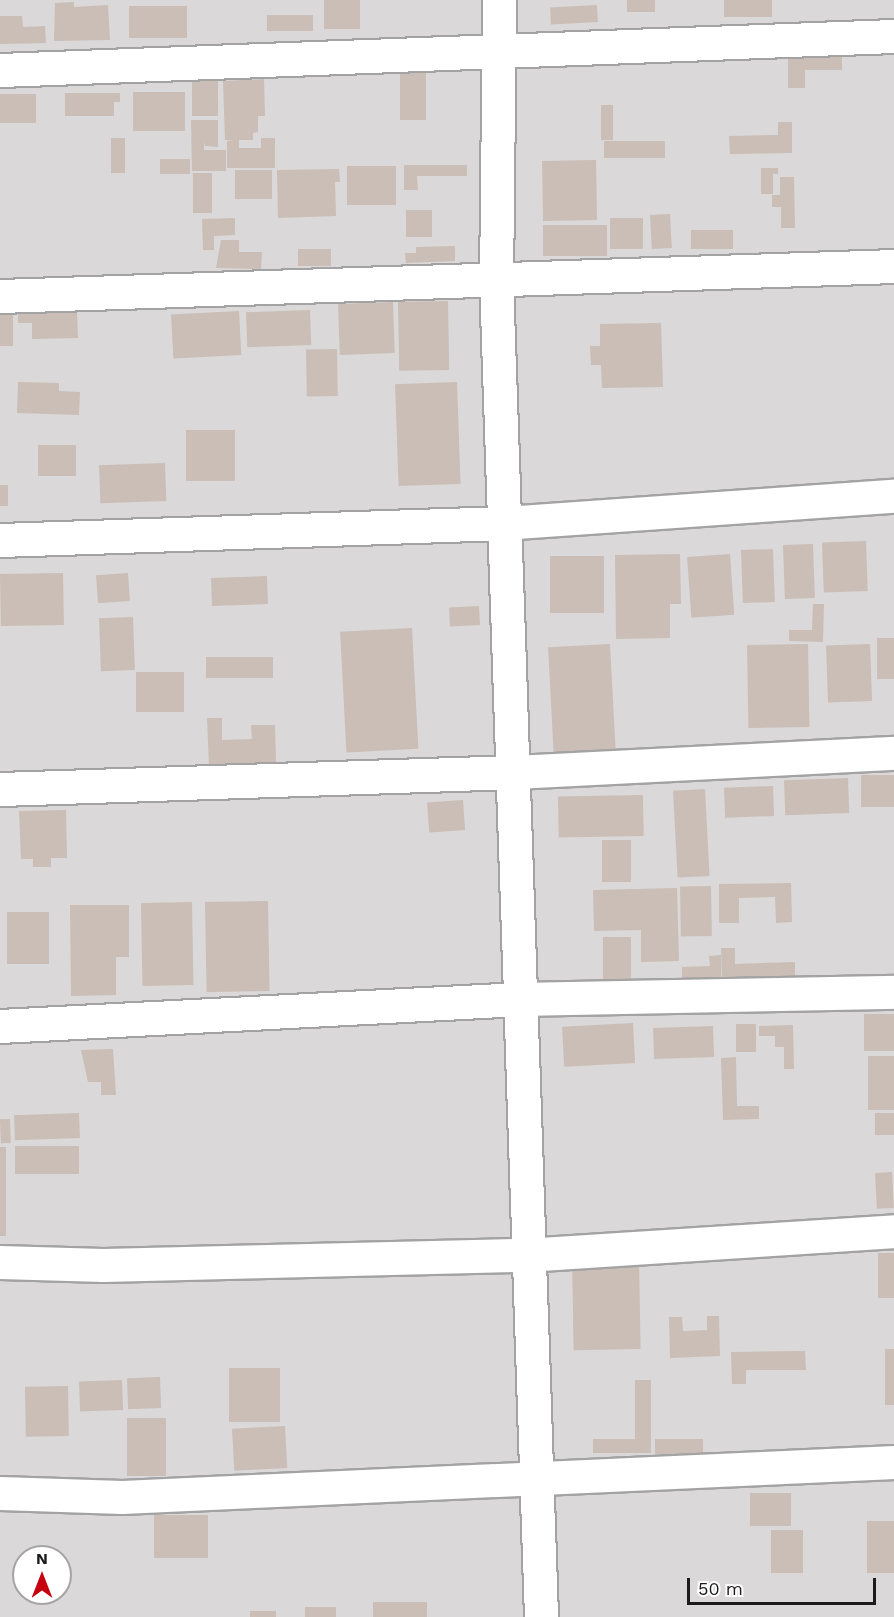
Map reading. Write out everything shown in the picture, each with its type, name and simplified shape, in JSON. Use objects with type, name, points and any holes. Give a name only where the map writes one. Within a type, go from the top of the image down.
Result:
[{"type":"street","points":[[499,0],[496,281],[504,523],[516,772],[526,1255],[541,1617]]},
{"type":"street","points":[[0,70],[894,36]]},
{"type":"street","points":[[0,296],[894,266]]},
{"type":"street","points":[[0,540],[504,523],[894,496]]},
{"type":"street","points":[[0,789],[516,772],[894,753]]},
{"type":"street","points":[[0,1026],[521,999],[894,992]]},
{"type":"street","points":[[0,1262],[114,1265],[526,1255],[894,1231]]},
{"type":"street","points":[[0,1493],[122,1497],[894,1462]]},
{"type":"shaded area","points":[[0,0],[894,0],[894,1617],[0,1617]]},
{"type":"building","points":[[324,0],[360,0],[360,29],[324,29]]},
{"type":"building","points":[[627,0],[655,0],[655,12],[627,12]]},
{"type":"building","points":[[724,0],[772,0],[772,17],[724,17]]},
{"type":"building","points":[[74,2],[74,7],[108,5],[110,40],[54,41],[55,3]]},
{"type":"building","points":[[597,5],[598,22],[551,24],[550,7]]},
{"type":"building","points":[[129,6],[187,6],[187,38],[129,38]]},
{"type":"building","points":[[267,15],[313,15],[313,31],[267,31]]},
{"type":"building","points":[[0,16],[22,16],[23,27],[45,26],[46,43],[0,44]]},
{"type":"building","points":[[788,54],[842,54],[842,70],[805,70],[805,88],[788,88]]},
{"type":"building","points":[[400,71],[426,71],[426,120],[400,120]]},
{"type":"building","points":[[264,79],[265,116],[258,116],[258,132],[253,133],[253,140],[239,140],[239,148],[261,148],[261,138],[275,138],[275,168],[227,168],[227,141],[234,140],[225,140],[223,81]]},
{"type":"building","points":[[192,80],[218,80],[218,116],[192,116]]},
{"type":"building","points":[[133,92],[185,92],[185,131],[133,131]]},
{"type":"building","points":[[65,93],[120,93],[120,102],[114,102],[114,116],[65,116]]},
{"type":"building","points":[[0,94],[36,94],[36,123],[0,123]]},
{"type":"building","points":[[601,105],[613,105],[613,140],[601,140]]},
{"type":"building","points":[[191,120],[218,120],[218,147],[205,146],[204,142],[204,150],[226,150],[226,171],[192,171]]},
{"type":"building","points":[[778,122],[792,122],[792,153],[730,154],[729,136],[778,135]]},
{"type":"building","points":[[111,138],[125,138],[125,173],[111,173]]},
{"type":"building","points":[[604,141],[665,141],[665,158],[604,158]]},
{"type":"building","points":[[160,159],[190,159],[190,174],[160,174]]},
{"type":"building","points":[[596,160],[597,220],[543,221],[542,161]]},
{"type":"building","points":[[404,165],[467,165],[467,176],[417,176],[418,190],[404,190]]},
{"type":"building","points":[[347,166],[396,166],[396,205],[347,205]]},
{"type":"building","points":[[761,168],[778,168],[778,174],[773,174],[773,194],[761,194]]},
{"type":"building","points":[[339,169],[340,182],[335,182],[336,216],[278,218],[277,170]]},
{"type":"building","points":[[235,170],[272,170],[272,199],[235,199]]},
{"type":"building","points":[[193,173],[212,173],[212,213],[193,213]]},
{"type":"building","points":[[780,177],[794,177],[795,228],[781,228],[781,207],[772,207],[772,195],[780,195]]},
{"type":"building","points":[[406,210],[432,210],[432,237],[406,237]]},
{"type":"building","points":[[670,214],[672,248],[652,249],[650,215]]},
{"type":"building","points":[[235,218],[235,235],[214,236],[214,250],[203,250],[202,219]]},
{"type":"building","points":[[610,218],[643,218],[643,249],[610,249]]},
{"type":"building","points":[[543,225],[607,225],[607,256],[543,256]]},
{"type":"building","points":[[691,230],[733,230],[733,249],[691,249]]},
{"type":"building","points":[[221,240],[239,240],[239,252],[262,252],[261,269],[216,268]]},
{"type":"building","points":[[455,246],[455,261],[406,263],[405,253],[416,253],[416,247]]},
{"type":"building","points":[[298,249],[331,249],[331,266],[298,266]]},
{"type":"building","points":[[448,301],[449,370],[399,371],[398,302]]},
{"type":"building","points":[[393,302],[395,353],[340,355],[338,304]]},
{"type":"building","points":[[310,310],[311,345],[247,347],[246,312]]},
{"type":"building","points":[[239,311],[241,355],[173,358],[171,315]]},
{"type":"building","points":[[77,312],[78,338],[32,339],[32,323],[18,323],[18,313]]},
{"type":"building","points":[[0,315],[13,315],[13,346],[0,346]]},
{"type":"building","points":[[661,323],[663,387],[602,388],[601,365],[591,365],[590,346],[600,346],[600,324]]},
{"type":"building","points":[[337,349],[338,396],[307,397],[306,350]]},
{"type":"building","points":[[18,382],[59,383],[59,391],[80,392],[79,415],[17,413]]},
{"type":"building","points":[[457,382],[461,484],[399,486],[395,384]]},
{"type":"building","points":[[186,430],[235,430],[235,481],[186,481]]},
{"type":"building","points":[[38,445],[76,445],[76,476],[38,476]]},
{"type":"building","points":[[165,463],[166,501],[100,503],[99,465]]},
{"type":"building","points":[[0,485],[8,485],[8,506],[0,506]]},
{"type":"building","points":[[866,541],[868,591],[824,593],[822,543]]},
{"type":"building","points":[[813,544],[815,598],[785,599],[783,545]]},
{"type":"building","points":[[773,549],[775,602],[743,603],[741,550]]},
{"type":"building","points":[[680,554],[681,604],[670,604],[670,638],[616,639],[615,555]]},
{"type":"building","points":[[730,554],[734,615],[691,618],[687,557]]},
{"type":"building","points":[[550,556],[604,556],[604,613],[550,613]]},
{"type":"building","points":[[63,573],[64,625],[1,626],[0,574]]},
{"type":"building","points":[[128,573],[130,601],[98,603],[96,575]]},
{"type":"building","points":[[267,576],[268,604],[212,606],[211,578]]},
{"type":"building","points":[[813,604],[824,604],[823,642],[789,641],[789,630],[812,630]]},
{"type":"building","points":[[479,606],[480,625],[450,627],[449,608]]},
{"type":"building","points":[[133,617],[135,670],[101,671],[99,618]]},
{"type":"building","points":[[412,628],[418,749],[346,753],[340,632]]},
{"type":"building","points":[[877,638],[894,638],[894,679],[877,679]]},
{"type":"building","points":[[610,644],[616,750],[554,753],[548,647]]},
{"type":"building","points":[[808,644],[809,727],[748,728],[747,645]]},
{"type":"building","points":[[870,644],[872,701],[828,703],[826,646]]},
{"type":"building","points":[[206,657],[273,657],[273,678],[206,678]]},
{"type":"building","points":[[136,672],[184,672],[184,712],[136,712]]},
{"type":"building","points":[[207,718],[222,718],[222,740],[252,739],[251,725],[275,725],[276,763],[209,766]]},
{"type":"building","points":[[861,775],[894,775],[894,807],[861,807]]},
{"type":"building","points":[[848,778],[849,813],[785,815],[784,780]]},
{"type":"building","points":[[773,786],[774,816],[725,818],[724,788]]},
{"type":"building","points":[[705,789],[710,876],[678,878],[673,791]]},
{"type":"building","points":[[643,795],[644,836],[559,837],[558,796]]},
{"type":"building","points":[[463,800],[465,830],[429,832],[427,803]]},
{"type":"building","points":[[66,810],[67,858],[51,858],[51,867],[33,867],[33,859],[21,859],[19,811]]},
{"type":"building","points":[[602,840],[631,840],[631,882],[602,882]]},
{"type":"building","points":[[791,883],[792,922],[776,923],[775,897],[739,898],[739,923],[719,923],[719,884]]},
{"type":"building","points":[[711,886],[712,936],[681,937],[680,887]]},
{"type":"building","points":[[677,888],[679,961],[641,962],[641,930],[594,931],[593,890]]},
{"type":"building","points":[[268,901],[270,991],[207,992],[205,902]]},
{"type":"building","points":[[192,902],[193,985],[142,986],[141,903]]},
{"type":"building","points":[[70,905],[129,905],[129,957],[116,957],[116,995],[71,996]]},
{"type":"building","points":[[7,912],[49,912],[49,964],[7,964]]},
{"type":"building","points":[[603,937],[631,937],[631,987],[603,987]]},
{"type":"building","points":[[721,948],[735,948],[735,964],[795,962],[795,979],[722,981]]},
{"type":"building","points":[[721,955],[721,980],[682,980],[682,967],[710,966],[709,956]]},
{"type":"building","points":[[864,1014],[894,1014],[894,1051],[864,1051]]},
{"type":"building","points":[[633,1023],[635,1063],[564,1067],[562,1027]]},
{"type":"building","points":[[736,1024],[756,1024],[756,1052],[736,1052]]},
{"type":"building","points":[[793,1025],[794,1069],[784,1069],[784,1047],[775,1047],[775,1036],[759,1036],[759,1026]]},
{"type":"building","points":[[713,1026],[714,1057],[654,1059],[653,1028]]},
{"type":"building","points":[[113,1049],[116,1095],[101,1095],[101,1082],[88,1082],[81,1050]]},
{"type":"building","points":[[868,1056],[894,1056],[894,1110],[868,1110]]},
{"type":"building","points":[[736,1057],[737,1106],[759,1106],[759,1119],[723,1120],[721,1058]]},
{"type":"building","points":[[79,1113],[80,1138],[15,1140],[14,1115]]},
{"type":"building","points":[[875,1113],[894,1113],[894,1135],[875,1135]]},
{"type":"building","points":[[0,1119],[10,1119],[11,1143],[1,1143]]},
{"type":"building","points":[[15,1146],[79,1146],[79,1174],[15,1174]]},
{"type":"building","points":[[0,1147],[6,1147],[6,1236],[0,1236]]},
{"type":"building","points":[[892,1172],[894,1208],[877,1209],[875,1173]]},
{"type":"building","points":[[878,1253],[894,1253],[894,1298],[878,1298]]},
{"type":"building","points":[[639,1258],[641,1349],[574,1350],[572,1259]]},
{"type":"building","points":[[707,1316],[719,1316],[720,1356],[670,1358],[669,1317],[682,1317],[683,1331],[707,1330]]},
{"type":"building","points":[[885,1349],[894,1349],[894,1405],[885,1405]]},
{"type":"building","points":[[805,1351],[806,1370],[746,1370],[746,1384],[732,1384],[731,1352]]},
{"type":"building","points":[[229,1368],[280,1368],[280,1422],[229,1422]]},
{"type":"building","points":[[160,1377],[161,1408],[128,1409],[127,1378]]},
{"type":"building","points":[[122,1380],[123,1410],[80,1411],[79,1382]]},
{"type":"building","points":[[635,1380],[651,1380],[651,1453],[593,1453],[593,1439],[635,1439]]},
{"type":"building","points":[[68,1386],[69,1436],[26,1437],[25,1387]]},
{"type":"building","points":[[127,1418],[166,1418],[166,1476],[127,1476]]},
{"type":"building","points":[[285,1426],[287,1468],[234,1471],[232,1429]]},
{"type":"building","points":[[655,1439],[703,1439],[703,1454],[655,1454]]},
{"type":"building","points":[[750,1493],[791,1493],[791,1526],[750,1526]]},
{"type":"building","points":[[154,1515],[208,1515],[208,1558],[154,1558]]},
{"type":"building","points":[[867,1521],[894,1521],[894,1573],[867,1573]]},
{"type":"building","points":[[771,1530],[803,1530],[803,1573],[771,1573]]},
{"type":"building","points":[[373,1602],[427,1602],[427,1617],[373,1617]]},
{"type":"building","points":[[305,1607],[336,1607],[336,1617],[305,1617]]},
{"type":"building","points":[[250,1611],[276,1611],[276,1617],[250,1617]]}]
